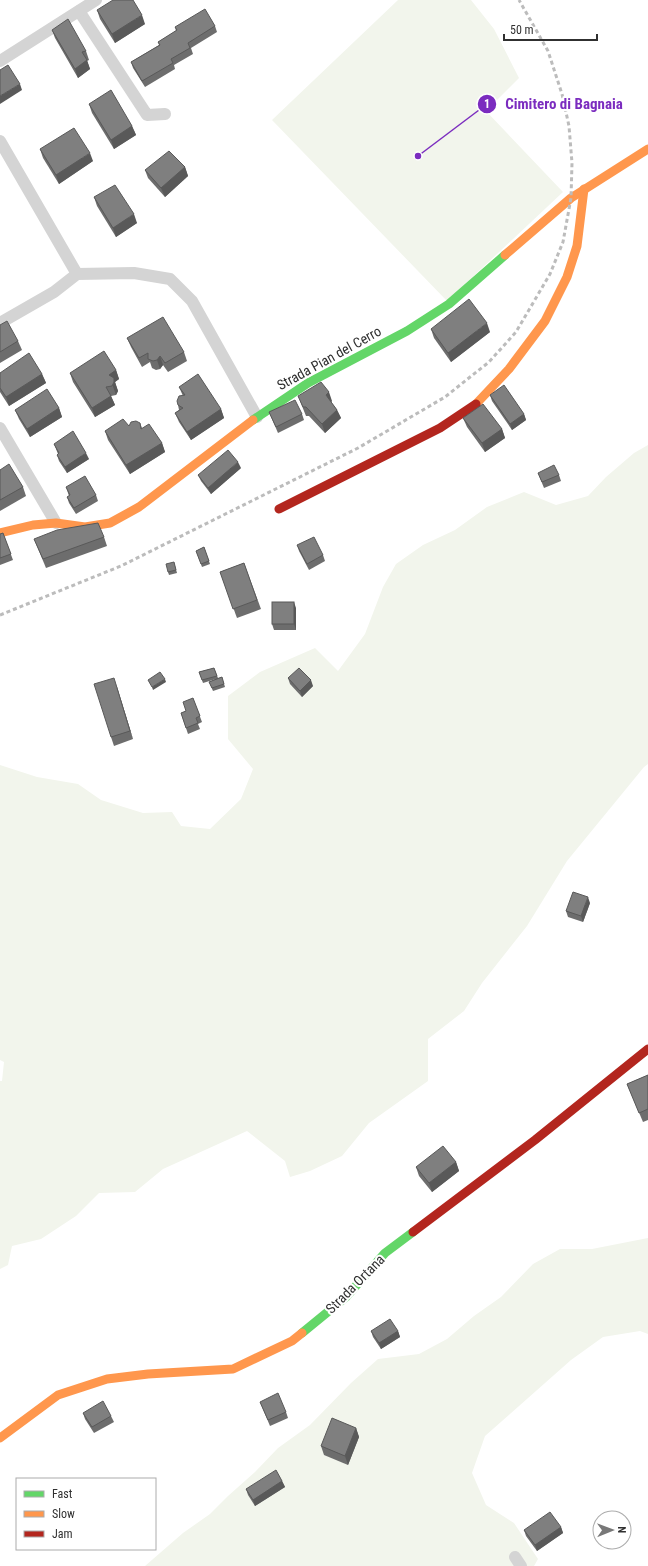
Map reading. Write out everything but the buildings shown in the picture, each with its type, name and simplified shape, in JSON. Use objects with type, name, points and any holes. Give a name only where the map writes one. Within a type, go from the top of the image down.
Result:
[{"type":"street","points":[[0,61],[96,0]]},
{"type":"street","points":[[79,11],[148,115],[165,114]]},
{"type":"street","points":[[0,141],[77,274]]},
{"type":"street","name":"Strada Pian del Cerro","points":[[0,532],[33,525],[56,523],[85,527],[110,523],[140,507],[256,417],[308,383],[407,331],[450,304],[571,198],[648,149]]},
{"type":"street","points":[[279,509],[440,428],[479,402],[509,369],[545,321],[567,277],[577,246],[584,189]]},
{"type":"street","points":[[0,323],[54,292],[77,274],[134,273],[170,279],[192,301],[256,417]]},
{"type":"street","points":[[0,428],[56,523]]},
{"type":"street","name":"Strada Ortana","points":[[0,1438],[58,1395],[107,1379],[148,1374],[233,1370],[292,1341],[346,1297],[386,1253],[535,1140],[648,1049]]},
{"type":"shaded area","points":[[398,0],[471,0],[494,29],[519,78],[486,111],[563,192],[447,301],[272,120]]},
{"type":"shaded area","points":[[648,445],[648,764],[567,861],[527,926],[482,983],[464,1011],[428,1039],[428,1081],[369,1123],[342,1156],[310,1171],[290,1177],[285,1161],[247,1131],[163,1169],[135,1192],[99,1193],[76,1216],[41,1239],[12,1246],[8,1265],[0,1269],[0,1081],[2,1081],[4,1062],[0,1060],[0,765],[37,777],[78,784],[101,800],[143,813],[172,812],[181,826],[210,829],[241,799],[253,769],[228,739],[228,696],[260,672],[315,648],[338,671],[365,634],[383,587],[396,564],[423,545],[455,530],[487,507],[524,492],[556,505],[588,496],[606,477],[634,453]]},
{"type":"shaded area","points":[[648,1238],[648,1334],[640,1331],[603,1337],[571,1360],[485,1436],[472,1473],[486,1505],[514,1523],[538,1559],[534,1566],[145,1566],[183,1533],[210,1514],[255,1472],[278,1448],[310,1425],[351,1383],[378,1359],[419,1354],[447,1339],[474,1316],[501,1297],[533,1264],[560,1249],[592,1249]]},
{"type":"railway","points":[[0,615],[121,566],[358,448],[445,397],[489,362],[516,332],[550,274],[563,242],[571,198],[572,163],[569,126],[562,94],[548,51],[519,0]]},
{"type":"traffic: fast","points":[[253,420],[308,383],[407,331],[449,304],[505,255]]},
{"type":"traffic: fast","points":[[302,1333],[346,1297],[385,1253],[413,1232]]},
{"type":"traffic: slow","points":[[505,255],[571,198],[648,149]]},
{"type":"traffic: slow","points":[[476,404],[509,369],[545,321],[567,277],[577,246],[584,189]]},
{"type":"traffic: slow","points":[[0,533],[33,525],[56,523],[85,527],[110,523],[139,507],[253,420]]},
{"type":"traffic: slow","points":[[0,1438],[58,1395],[107,1379],[148,1374],[233,1369],[292,1341],[302,1333]]},
{"type":"traffic: jam","points":[[279,509],[440,428],[476,404]]},
{"type":"traffic: jam","points":[[413,1232],[535,1140],[648,1049]]},
{"type":"place","name":"Cimitero di Bagnaia","points":[[418,156]]}]
